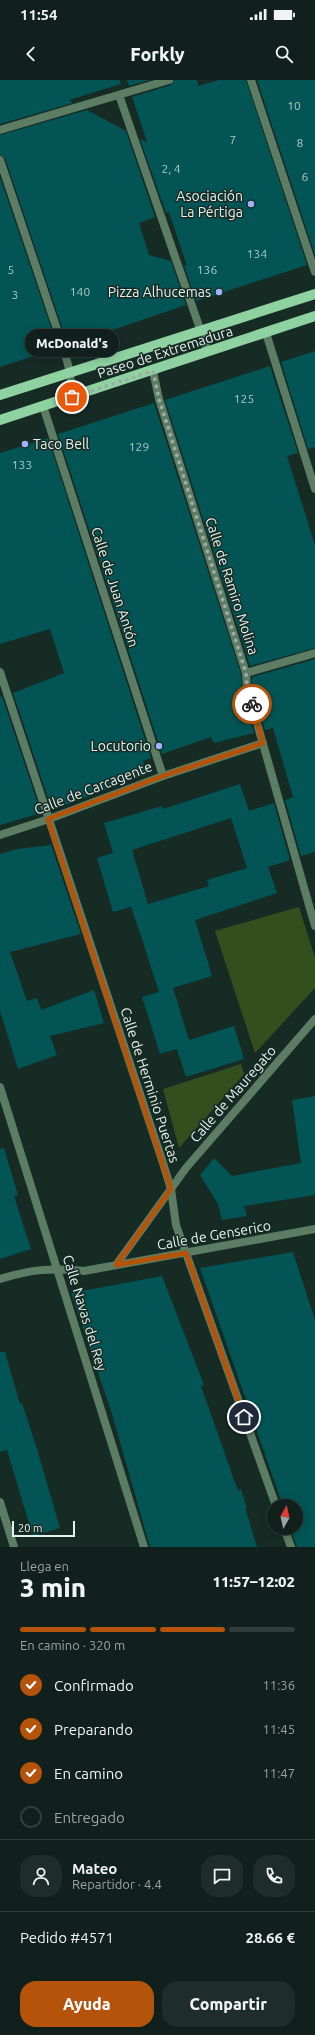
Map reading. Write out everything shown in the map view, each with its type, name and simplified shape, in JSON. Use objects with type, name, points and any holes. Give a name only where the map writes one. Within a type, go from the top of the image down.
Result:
[{"type":"main road","name":"Paseo de Extremadura","points":[[0,395],[315,294]]},
{"type":"main road","name":"Paseo de Extremadura","points":[[0,420],[153,371],[315,316]]},
{"type":"street","points":[[0,130],[169,80]]},
{"type":"street","points":[[251,80],[315,272]]},
{"type":"street","points":[[119,95],[208,352]]},
{"type":"street","points":[[0,160],[70,372],[72,397]]},
{"type":"street","points":[[266,333],[312,469],[315,488]]},
{"type":"street","name":"Calle de Ramiro Molina","points":[[153,371],[159,399],[246,673],[247,688],[315,926]]},
{"type":"street","name":"Calle de Juan Antón","points":[[43,406],[163,776]]},
{"type":"street","points":[[246,673],[315,653]]},
{"type":"street","name":"Calle de Herminio Puertas","points":[[0,672],[171,1189],[176,1225],[274,1499]]},
{"type":"street","name":"Calle de Carcagente","points":[[0,835],[48,819],[163,776],[263,743]]},
{"type":"street","name":"Calle de Mauregato","points":[[116,1265],[186,1168],[315,1019]]},
{"type":"street","name":"Calle Navas del Rey","points":[[0,1088],[144,1547]]},
{"type":"street","name":"Calle de Genserico","points":[[0,1279],[28,1270],[57,1268],[84,1271],[314,1232]]},
{"type":"street","points":[[0,1502],[14,1547]]},
{"type":"street","points":[[287,1535],[291,1547]]},
{"type":"green space","points":[[299,907],[315,958],[315,988],[255,1053],[215,931]]},
{"type":"green space","points":[[241,1064],[244,1074],[179,1148],[163,1089]]},
{"type":"building","points":[[0,80],[120,80],[121,84],[69,100],[73,103],[0,124]]},
{"type":"building","points":[[127,80],[150,80],[129,86]]},
{"type":"building","points":[[174,80],[197,80],[198,86],[219,80],[246,80],[307,265],[196,301],[184,265],[187,266],[169,212],[166,213],[140,139],[147,142],[132,97],[171,85]]},
{"type":"building","points":[[257,80],[315,80],[315,255]]},
{"type":"building","points":[[87,110],[126,131],[155,217],[139,223],[149,255],[171,261],[186,305],[68,345],[5,158],[0,155],[0,135]]},
{"type":"building","points":[[0,177],[58,348],[0,367]]},
{"type":"building","points":[[315,351],[315,447],[308,449],[281,362]]},
{"type":"building","points":[[270,366],[298,453],[287,456],[315,545],[315,648],[250,666],[165,400]]},
{"type":"building","points":[[154,403],[241,674],[242,690],[254,733],[214,743],[211,737],[162,754],[58,434]]},
{"type":"building","points":[[48,438],[151,758],[143,761],[147,774],[52,810],[13,693],[64,673],[50,629],[0,644],[0,453]]},
{"type":"building","points":[[315,659],[315,852],[301,856],[285,800],[293,797],[273,728],[265,730],[252,687],[252,677]]},
{"type":"building","points":[[2,696],[41,813],[0,825],[0,697]]},
{"type":"building","points":[[240,784],[249,811],[274,803],[290,860],[268,867],[277,893],[195,920],[212,976],[173,988],[189,1040],[234,1026],[244,1059],[186,1077],[177,1049],[160,1054],[142,997],[159,992],[141,936],[131,907],[113,912],[97,858],[113,853],[104,823],[162,806],[163,809]],"holes":[[[231,818],[247,868],[207,880],[209,886],[148,904],[132,850]]]},
{"type":"building","points":[[51,845],[81,934],[10,952],[27,1001],[37,998],[41,1010],[94,990],[104,1023],[50,1036],[57,1055],[18,1069],[0,1011],[0,854],[17,849]]},
{"type":"building","points":[[315,1096],[315,1195],[244,1206],[247,1216],[222,1220],[218,1204],[200,1175],[214,1158],[232,1176],[301,1163],[292,1100]]},
{"type":"building","points":[[4,1148],[18,1195],[14,1196],[31,1249],[0,1259],[0,1149]]},
{"type":"building","points":[[293,1252],[315,1320],[315,1547],[297,1547],[293,1535],[303,1535],[303,1499],[281,1499],[200,1268]]},
{"type":"building","points":[[162,1276],[204,1385],[201,1386],[238,1491],[241,1489],[257,1547],[150,1547],[112,1414],[71,1293]]},
{"type":"building","points":[[0,1352],[5,1352],[20,1404],[22,1403],[37,1449],[60,1528],[33,1536],[7,1450],[0,1452]]},
{"type":"way so far","points":[[72,397],[153,371],[159,399],[246,673],[247,688],[252,704]]},
{"type":"place","name":"Asociación La Pértiga","points":[[251,204]]},
{"type":"place","name":"Pizza Alhucemas","points":[[219,292]]},
{"type":"place","name":"McDonald's","points":[[72,397]]},
{"type":"place","name":"Taco Bell","points":[[25,444]]},
{"type":"place","name":"Locutorio","points":[[159,746]]},
{"type":"route","points":[[244,1417],[186,1253],[116,1265],[171,1189],[48,819],[163,776],[263,743],[252,704]]}]
